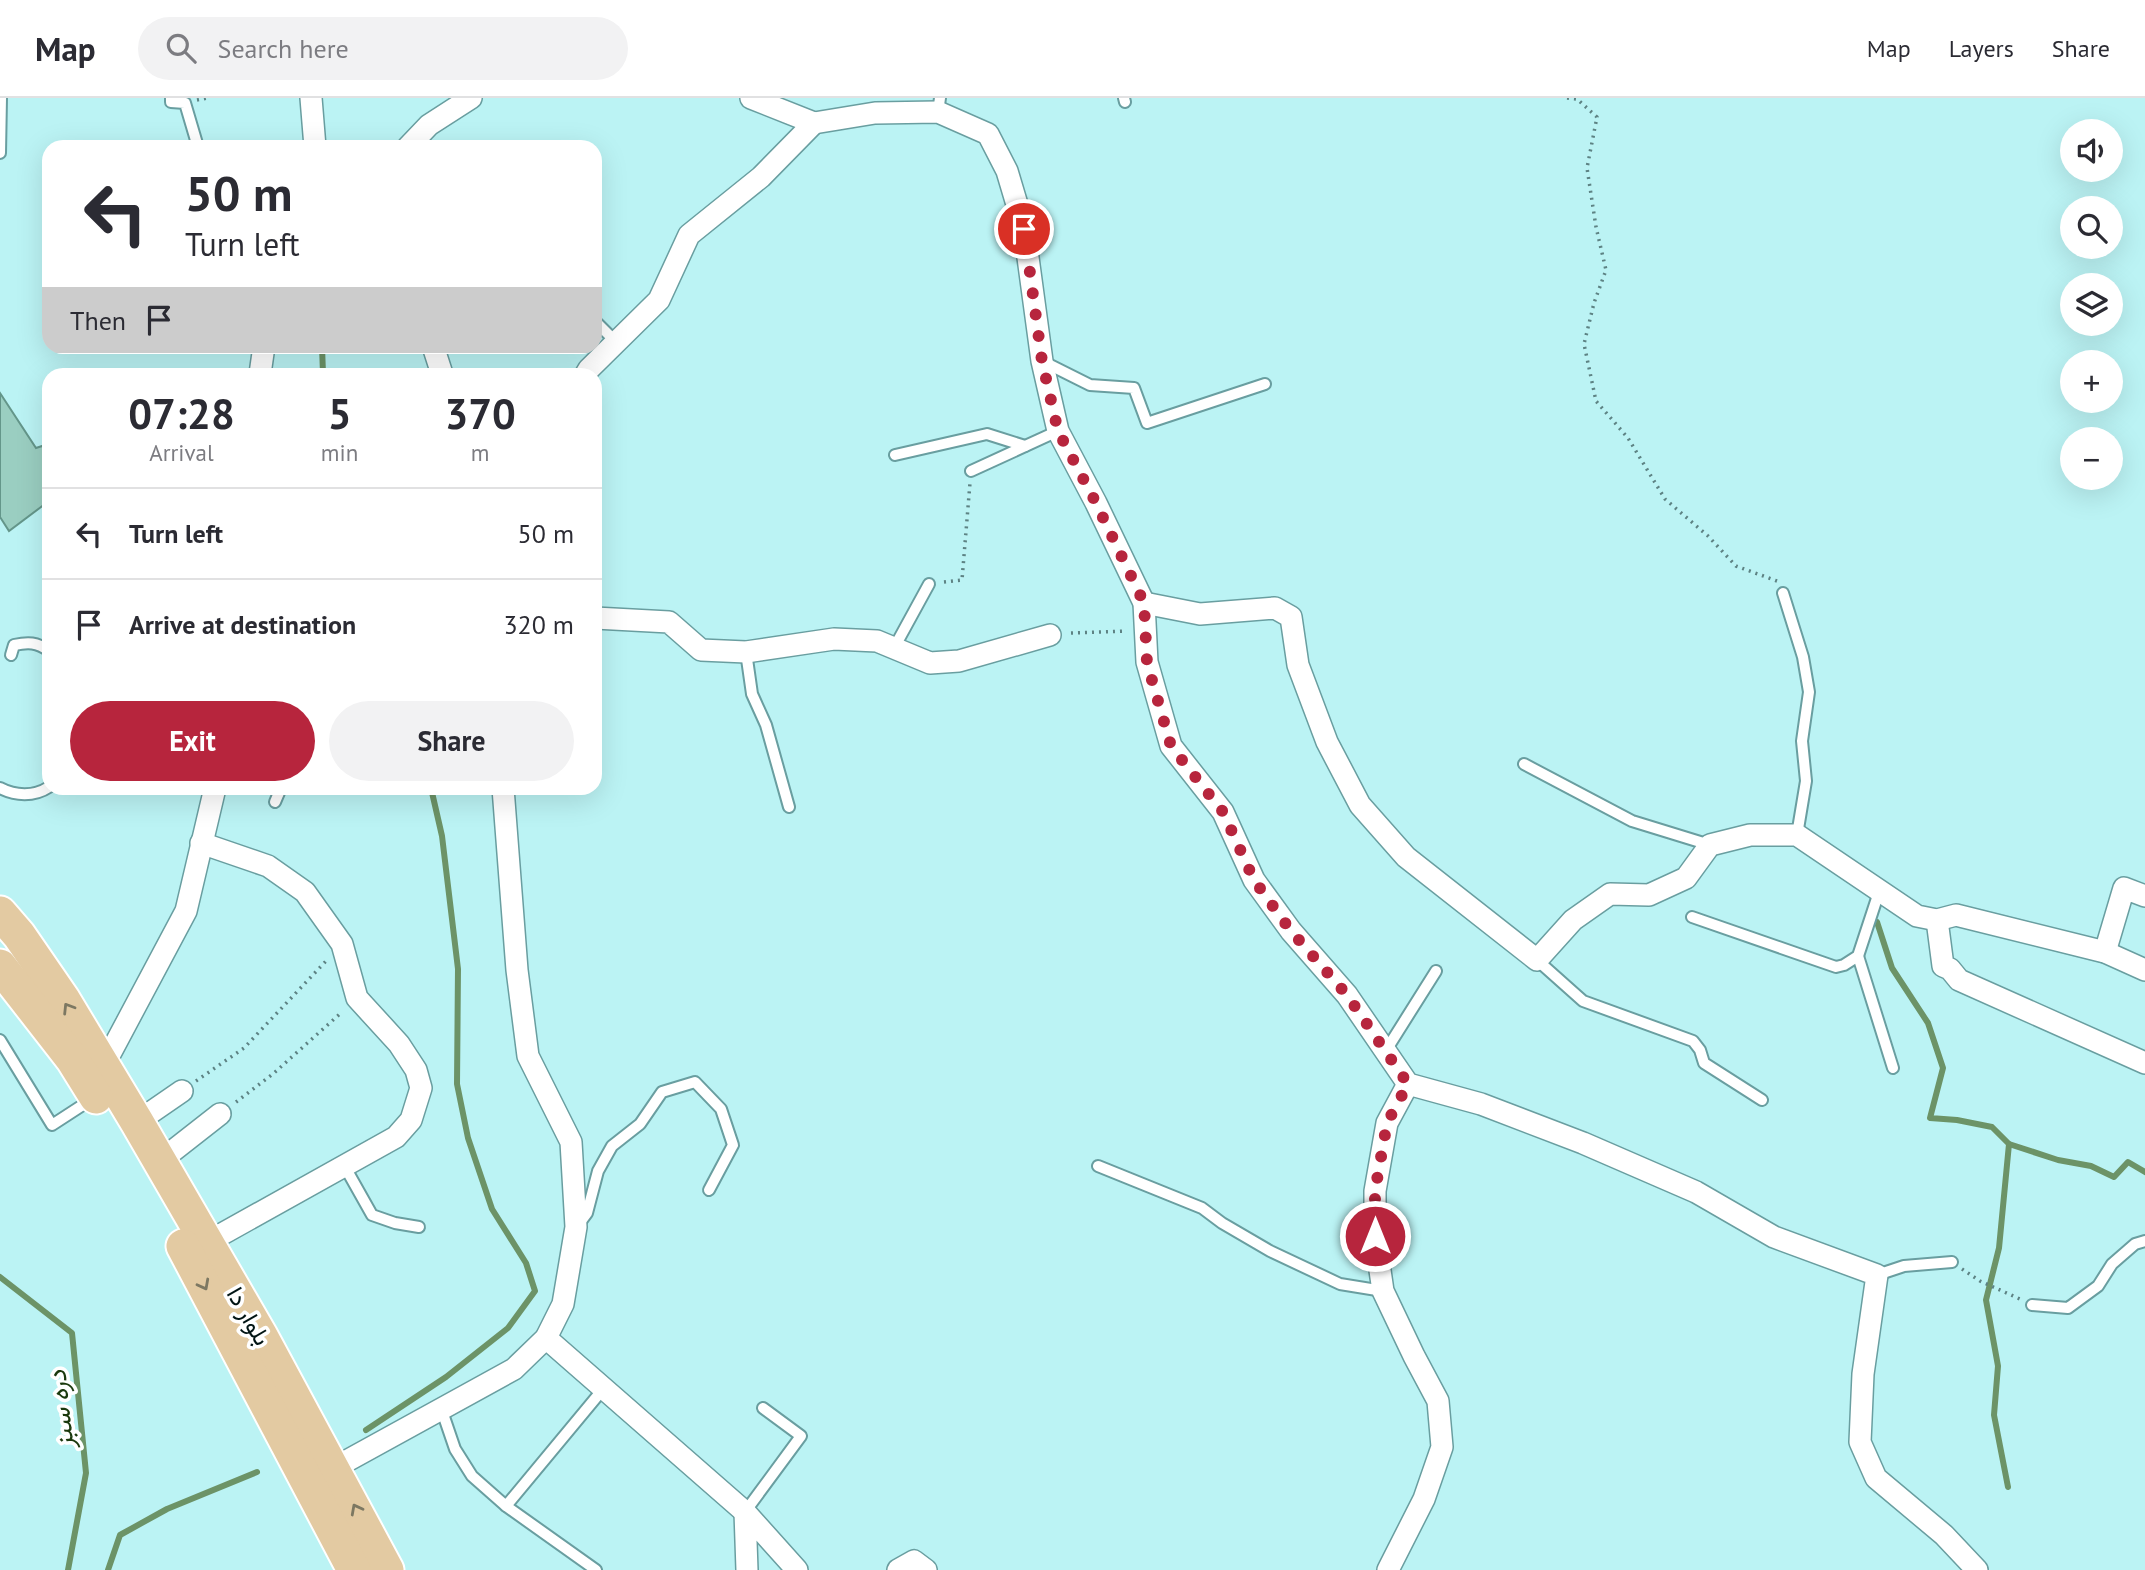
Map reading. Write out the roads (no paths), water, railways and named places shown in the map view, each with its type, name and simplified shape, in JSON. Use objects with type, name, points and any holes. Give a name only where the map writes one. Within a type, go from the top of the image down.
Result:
[{"type":"main road","points":[[0,913],[19,935],[63,999],[94,1080]]},
{"type":"main road","points":[[0,966],[94,1080]]},
{"type":"main road","name":"بلوار دا","points":[[94,1080],[137,1122],[160,1161],[334,1468],[376,1568]]},
{"type":"main road","name":"بلوار دا","points":[[94,1080],[182,1244],[376,1568]]},
{"type":"street","points":[[311,98],[314,140]]},
{"type":"street","points":[[415,140],[429,125],[469,98]]},
{"type":"street","points":[[751,98],[814,123],[939,105],[988,134],[1007,171],[1024,229],[1042,361],[1058,431],[1144,603],[1147,663],[1171,746],[1223,812],[1254,880],[1291,931],[1347,995],[1408,1084],[1481,1104],[1583,1143],[1696,1192],[1774,1237],[1877,1275],[1863,1374],[1860,1441],[1876,1478],[1944,1535],[1977,1570]]},
{"type":"street","points":[[592,368],[659,300],[688,235],[761,177],[814,123]]},
{"type":"street","points":[[1144,603],[1200,614],[1275,608],[1291,617],[1298,665],[1328,742],[1360,805],[1406,857],[1537,960],[1573,920],[1610,894],[1649,895],[1686,878],[1710,845],[1750,835],[1797,835],[1917,916],[1937,920],[1956,915],[2105,952],[2145,970]]},
{"type":"street","points":[[602,618],[669,622],[701,650],[746,652],[834,639],[877,641],[930,663],[959,660],[1050,635]]},
{"type":"street","points":[[94,1080],[186,911],[213,795]]},
{"type":"street","points":[[334,1468],[514,1369],[546,1338],[563,1304],[576,1227],[571,1142],[528,1056],[517,971],[504,795]]},
{"type":"street","points":[[201,843],[268,866],[305,892],[342,944],[357,998],[399,1044],[416,1070],[421,1087],[411,1120],[396,1137],[206,1243]]},
{"type":"street","points":[[2105,952],[2124,888],[2145,896]]},
{"type":"street","points":[[1937,920],[1943,967],[1950,969],[1959,979],[2145,1063]]},
{"type":"street","points":[[1388,1570],[1424,1499],[1442,1447],[1438,1401],[1383,1291],[1375,1236],[1375,1191],[1387,1123],[1408,1084]]},
{"type":"street","points":[[137,1122],[182,1091]]},
{"type":"street","points":[[160,1161],[220,1114]]},
{"type":"street","points":[[546,1338],[746,1512],[797,1570]]},
{"type":"street","points":[[746,1512],[747,1570]]},
{"type":"street","points":[[898,1570],[914,1561],[926,1570]]},
{"type":"lane","points":[[0,153],[1,98]]},
{"type":"lane","points":[[171,98],[171,102],[185,103],[196,140]]},
{"type":"lane","points":[[602,328],[616,342]]},
{"type":"lane","points":[[1042,361],[1090,385],[1134,388],[1147,423],[1265,384]]},
{"type":"lane","points":[[971,471],[1058,431]]},
{"type":"lane","points":[[895,455],[987,434],[1026,446]]},
{"type":"lane","points":[[894,648],[929,584]]},
{"type":"lane","points":[[1783,593],[1803,657],[1809,692],[1802,741],[1806,781],[1797,835]]},
{"type":"lane","points":[[11,655],[14,645],[27,642],[42,645]]},
{"type":"lane","points":[[746,652],[752,694],[766,725],[789,807]]},
{"type":"lane","points":[[1524,764],[1632,821],[1710,845]]},
{"type":"lane","points":[[0,788],[13,795],[42,791]]},
{"type":"lane","points":[[275,802],[278,795]]},
{"type":"lane","points":[[1879,892],[1858,956],[1892,1068]]},
{"type":"lane","points":[[1692,917],[1836,967],[1858,956]]},
{"type":"lane","points":[[1537,960],[1583,1001],[1693,1041],[1700,1050],[1704,1063],[1762,1100]]},
{"type":"lane","points":[[1385,1052],[1436,971]]},
{"type":"lane","points":[[0,1040],[52,1125],[94,1080]]},
{"type":"lane","points":[[576,1227],[587,1213],[598,1171],[612,1146],[640,1124],[662,1092],[695,1082],[721,1110],[733,1145],[709,1190]]},
{"type":"lane","points":[[1098,1166],[1202,1208],[1270,1251],[1340,1284],[1383,1291]]},
{"type":"lane","points":[[345,1167],[372,1215],[419,1227]]},
{"type":"lane","points":[[2032,1305],[2068,1308],[2098,1286],[2112,1264],[2135,1244],[2145,1241]]},
{"type":"lane","points":[[1877,1275],[1904,1266],[1952,1262]]},
{"type":"lane","points":[[506,1506],[604,1388]]},
{"type":"lane","points":[[441,1408],[455,1449],[472,1476],[506,1506],[596,1570]]},
{"type":"lane","points":[[746,1512],[801,1436],[763,1408]]},
{"type":"waterway","points":[[322,354],[323,368]]},
{"type":"waterway","points":[[366,1430],[446,1377],[508,1328],[535,1291],[526,1263],[492,1209],[468,1138],[457,1084],[458,969],[442,836],[433,795]]},
{"type":"waterway","points":[[1877,922],[1892,968],[1928,1023],[1943,1068],[1930,1118],[1992,1127],[2009,1144],[1999,1248],[1986,1300],[1998,1366],[1994,1415],[2008,1487]]},
{"type":"waterway","points":[[2009,1144],[2058,1160],[2091,1166],[2114,1177],[2128,1162],[2145,1172]]},
{"type":"waterway","name":"دره سبز","points":[[0,1277],[72,1333],[86,1473],[68,1570]]},
{"type":"waterway","points":[[108,1570],[120,1535],[167,1509],[257,1472]]}]
